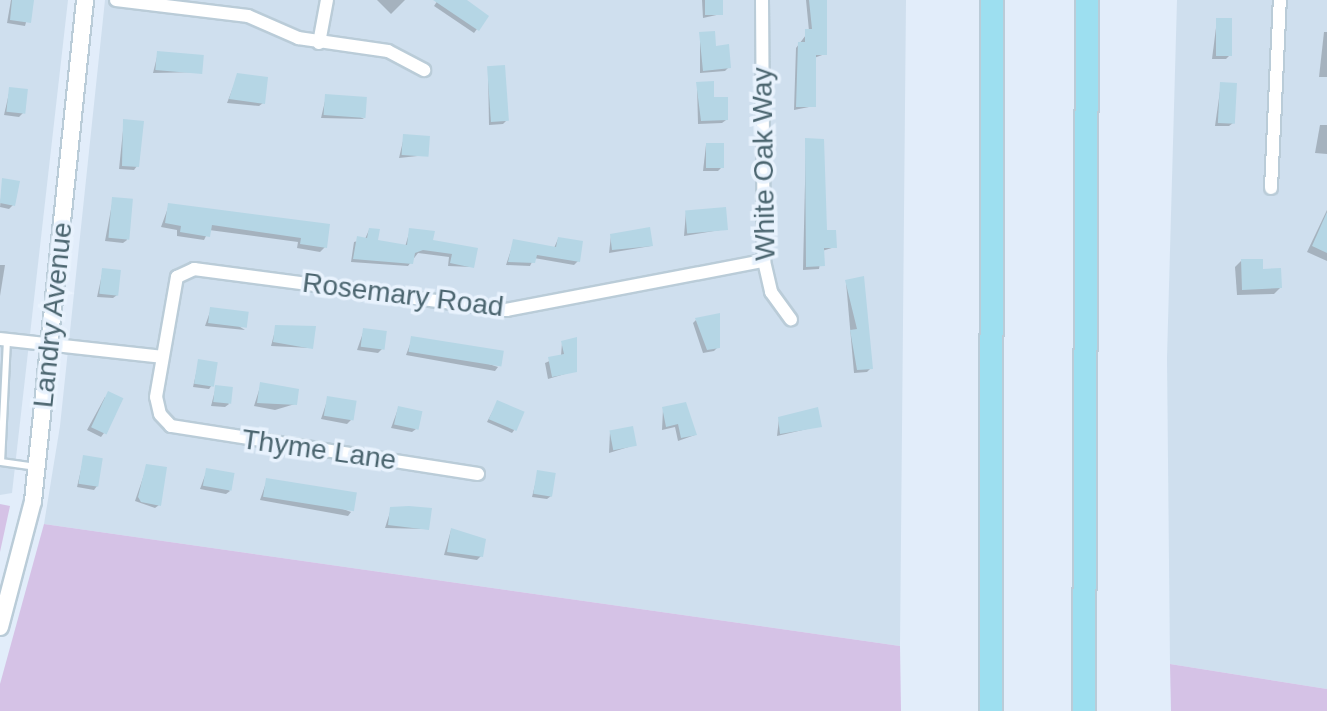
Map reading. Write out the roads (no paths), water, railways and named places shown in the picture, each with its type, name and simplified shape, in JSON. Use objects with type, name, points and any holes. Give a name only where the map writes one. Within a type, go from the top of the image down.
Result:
[{"type":"highway","points":[[991,711],[992,0]]},
{"type":"highway","points":[[1084,711],[1087,0]]},
{"type":"street","name":"Landry Avenue","points":[[0,627],[33,501],[85,0]]},
{"type":"street","points":[[116,0],[248,16],[319,43],[388,51],[424,70]]},
{"type":"street","points":[[319,43],[327,0]]},
{"type":"street","name":"White Oak Way","points":[[762,0],[764,261],[771,292],[791,320]]},
{"type":"street","points":[[1271,188],[1280,0]]},
{"type":"street","name":"Rosemary Road","points":[[162,357],[174,284],[183,272],[198,269],[506,310],[764,261]]},
{"type":"street","points":[[3,339],[162,357]]},
{"type":"street","name":"Thyme Lane","points":[[162,357],[156,397],[163,418],[182,430],[478,474]]},
{"type":"lane","points":[[3,339],[1,462],[36,467]]}]
